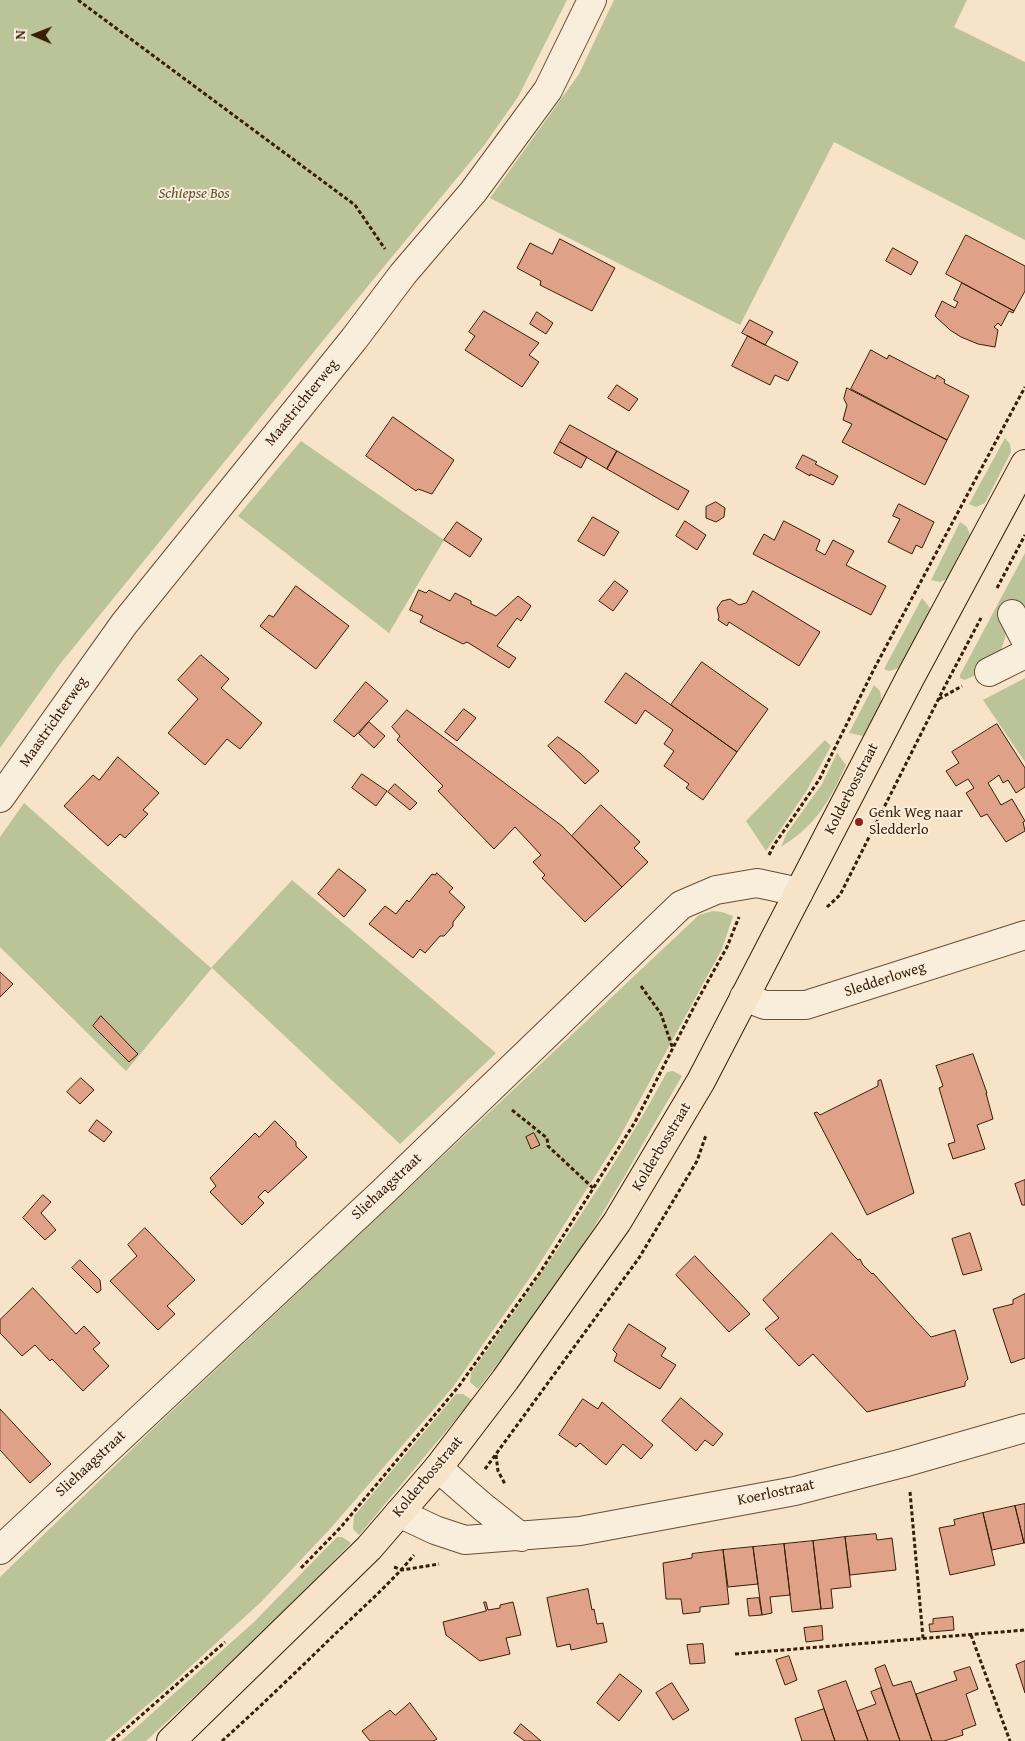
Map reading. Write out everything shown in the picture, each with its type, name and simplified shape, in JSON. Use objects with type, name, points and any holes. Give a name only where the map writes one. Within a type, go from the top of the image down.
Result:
[{"type":"main road","name":"Kolderbosstraat","points":[[171,1741],[350,1567],[438,1468],[505,1380],[617,1222],[702,1081],[910,678],[1025,464]]},
{"type":"street","name":"Maastrichterweg","points":[[0,798],[124,624],[348,346],[403,274],[473,192],[548,90],[592,0]]},
{"type":"street","points":[[1012,614],[1025,639]]},
{"type":"street","points":[[989,672],[1025,654]]},
{"type":"street","name":"Sliehaagstraat","points":[[0,1550],[385,1190],[681,905],[716,890],[756,883],[799,892]]},
{"type":"street","name":"Sledderloweg","points":[[744,997],[765,1005],[806,1005],[1025,935]]},
{"type":"street","name":"Koerlostraat","points":[[399,1513],[435,1530],[465,1540],[580,1531],[795,1490],[903,1463],[1025,1428]]},
{"type":"street","points":[[438,1468],[483,1507],[522,1537]]},
{"type":"path","points":[[78,0],[355,205],[386,251]]},
{"type":"path","points":[[756,883],[774,845],[819,780],[874,669],[1025,387]]},
{"type":"path","points":[[996,590],[1025,535]]},
{"type":"path","points":[[823,911],[840,895],[983,614]]},
{"type":"path","points":[[296,1574],[341,1527],[458,1386],[541,1272],[635,1122],[727,947],[732,954]]},
{"type":"path","points":[[624,960],[661,1014],[674,1049]]},
{"type":"path","points":[[488,1091],[547,1138],[548,1146],[593,1188]]},
{"type":"path","points":[[910,1491],[924,1638]]},
{"type":"path","points":[[222,1741],[259,1708],[402,1570]]},
{"type":"path","points":[[735,1654],[1025,1630]]},
{"type":"path","points":[[971,1634],[1010,1741]]},
{"type":"path","points":[[112,1741],[193,1672],[228,1639]]},
{"type":"green space","name":"Schiepse Bos","points":[[0,0],[567,0],[518,97],[485,144],[60,664],[0,748]]},
{"type":"green space","points":[[614,0],[967,0],[954,27],[1025,62],[1025,240],[834,142],[740,325],[490,198],[579,74]]},
{"type":"green space","points":[[1005,438],[1010,444],[1011,452],[985,503],[976,507],[969,504]]},
{"type":"green space","points":[[301,441],[444,540],[389,633],[238,516]]},
{"type":"green space","points":[[960,522],[967,527],[970,535],[947,579],[940,582],[931,580]]},
{"type":"green space","points":[[1025,553],[1025,610],[1017,600],[1003,612],[1007,623],[1000,653],[984,671],[965,680],[960,678],[960,675]]},
{"type":"green space","points":[[922,598],[930,608],[930,613],[900,668],[889,671],[884,669]]},
{"type":"green space","points":[[1025,678],[1025,762],[983,700]]},
{"type":"green space","points":[[874,685],[880,691],[882,702],[863,736],[849,733]]},
{"type":"green space","points":[[825,740],[831,746],[807,790],[766,851],[746,821]]},
{"type":"green space","points":[[837,753],[846,765],[834,790],[820,812],[804,830],[781,847],[787,833],[822,784]]},
{"type":"green space","points":[[24,803],[211,968],[292,880],[496,1053],[400,1144],[212,968],[126,1071],[0,947],[0,837]]},
{"type":"green space","points":[[713,911],[733,916],[722,949],[618,1140],[536,1269],[453,1387],[330,1529],[261,1602],[167,1688],[105,1741],[0,1741],[0,1577],[156,1426],[699,915]]},
{"type":"green space","points":[[673,1071],[682,1076],[600,1217],[549,1295],[478,1389],[470,1382],[471,1373],[598,1188],[667,1072]]},
{"type":"green space","points":[[456,1394],[463,1394],[472,1400],[359,1535],[353,1529],[354,1516]]},
{"type":"green space","points":[[337,1537],[342,1537],[351,1543],[272,1624],[146,1741],[121,1741],[254,1622]]},
{"type":"building","points":[[966,235],[1025,266],[1025,291],[1014,311],[946,274]]},
{"type":"building","points":[[560,239],[615,268],[592,311],[540,285],[541,281],[517,268],[530,243],[552,254]]},
{"type":"building","points":[[893,248],[918,262],[911,275],[886,261]]},
{"type":"building","points":[[962,283],[1014,311],[1013,313],[1009,311],[1001,326],[998,323],[994,327],[998,330],[995,347],[978,344],[961,337],[935,316],[942,301],[955,308],[958,302],[954,300]]},
{"type":"building","points":[[484,311],[539,343],[529,355],[539,362],[522,387],[465,350],[475,336],[469,332]]},
{"type":"building","points":[[537,312],[553,323],[546,334],[530,324]]},
{"type":"building","points":[[750,320],[773,332],[765,345],[742,333]]},
{"type":"building","points":[[748,336],[798,362],[788,381],[775,375],[770,385],[732,366]]},
{"type":"building","points":[[871,350],[887,359],[889,355],[935,379],[937,375],[945,380],[944,383],[969,396],[947,440],[851,389]]},
{"type":"building","points":[[617,385],[638,399],[629,411],[608,398]]},
{"type":"building","points":[[847,388],[947,440],[925,485],[842,442],[852,424],[843,420],[847,405],[844,399]]},
{"type":"building","points":[[393,417],[454,460],[432,494],[418,489],[416,491],[366,456]]},
{"type":"building","points":[[570,425],[617,451],[607,469],[560,442]]},
{"type":"building","points":[[560,442],[587,457],[581,468],[554,453]]},
{"type":"building","points":[[617,451],[689,491],[678,510],[607,469]]},
{"type":"building","points":[[803,455],[817,462],[815,464],[838,476],[833,485],[796,468]]},
{"type":"building","points":[[716,502],[725,508],[724,517],[716,522],[706,518],[706,507]]},
{"type":"building","points":[[899,504],[934,522],[922,548],[916,545],[912,554],[888,542],[900,519],[893,516]]},
{"type":"building","points":[[593,517],[619,532],[604,556],[578,541]]},
{"type":"building","points":[[685,521],[706,535],[697,550],[676,536]]},
{"type":"building","points":[[784,521],[820,540],[816,550],[825,555],[833,540],[854,551],[846,565],[886,586],[871,615],[753,554],[764,534],[774,540]]},
{"type":"building","points":[[457,522],[482,539],[470,557],[444,540]]},
{"type":"building","points":[[615,581],[628,591],[613,611],[599,601]]},
{"type":"building","points":[[296,586],[349,626],[316,669],[260,626],[269,615],[273,617]]},
{"type":"building","points":[[419,590],[426,593],[429,590],[450,601],[455,593],[471,601],[471,604],[496,616],[518,596],[531,606],[521,621],[517,618],[497,646],[516,658],[509,668],[467,642],[463,644],[420,622],[423,616],[410,610]]},
{"type":"building","points":[[753,591],[820,632],[799,666],[729,622],[727,626],[718,620],[717,608],[722,601],[730,599],[739,605],[746,603]]},
{"type":"building","points":[[201,655],[229,679],[221,688],[262,723],[240,749],[227,739],[205,765],[168,733],[198,699],[178,680]]},
{"type":"building","points":[[702,662],[768,709],[737,752],[671,705]]},
{"type":"building","points":[[626,673],[737,752],[703,800],[686,788],[689,784],[664,766],[674,751],[664,744],[673,730],[645,710],[636,724],[605,702]]},
{"type":"building","points":[[366,682],[388,701],[354,737],[334,721]]},
{"type":"building","points":[[464,709],[476,718],[457,741],[445,732]]},
{"type":"building","points":[[407,710],[562,826],[622,887],[585,922],[542,878],[545,875],[533,862],[541,855],[515,827],[494,849],[438,791],[443,786],[397,740],[400,736],[392,727]]},
{"type":"building","points":[[369,722],[385,736],[374,748],[359,734]]},
{"type":"building","points":[[997,724],[1025,768],[1025,787],[1016,793],[1008,780],[1003,783],[999,775],[988,783],[1001,805],[1012,799],[1025,821],[1023,822],[1025,831],[1006,842],[987,814],[981,817],[966,793],[974,788],[968,779],[956,786],[946,771],[959,763],[952,752]]},
{"type":"building","points":[[558,737],[580,753],[599,771],[585,784],[548,746]]},
{"type":"building","points":[[118,757],[159,793],[143,810],[148,814],[125,838],[120,834],[108,846],[64,806],[93,775],[99,780]]},
{"type":"building","points":[[362,774],[387,791],[376,806],[352,788]]},
{"type":"building","points":[[395,784],[417,803],[410,810],[388,792]]},
{"type":"building","points":[[601,805],[640,842],[634,848],[648,862],[622,887],[572,836]]},
{"type":"building","points":[[339,869],[366,890],[344,917],[318,894]]},
{"type":"building","points":[[437,873],[453,888],[449,892],[465,907],[444,936],[440,936],[425,953],[420,949],[413,958],[369,924],[385,906],[396,914],[407,900],[409,902],[432,874],[435,875]]},
{"type":"building","points":[[0,972],[13,984],[0,997]]},
{"type":"building","points":[[101,1016],[138,1054],[129,1062],[93,1026]]},
{"type":"building","points":[[973,1054],[987,1093],[993,1119],[977,1125],[985,1149],[953,1159],[948,1144],[955,1142],[939,1088],[943,1086],[936,1066]]},
{"type":"building","points":[[81,1078],[94,1090],[80,1104],[67,1092]]},
{"type":"building","points":[[881,1080],[914,1193],[867,1215],[814,1113],[817,1112],[820,1115],[878,1086],[878,1081]]},
{"type":"building","points":[[97,1120],[112,1132],[104,1142],[89,1131]]},
{"type":"building","points":[[275,1121],[296,1142],[296,1146],[307,1157],[268,1193],[265,1190],[258,1197],[264,1203],[242,1225],[210,1192],[216,1186],[210,1178],[255,1133],[259,1137]]},
{"type":"building","points":[[534,1133],[540,1145],[531,1149],[526,1137]]},
{"type":"building","points":[[1025,1180],[1025,1205],[1022,1205],[1015,1184]]},
{"type":"building","points":[[43,1195],[51,1202],[41,1213],[56,1230],[45,1240],[23,1218]]},
{"type":"building","points":[[145,1228],[195,1280],[167,1306],[175,1314],[158,1330],[110,1281],[137,1256],[128,1245]]},
{"type":"building","points":[[832,1233],[858,1260],[860,1259],[863,1265],[873,1273],[931,1337],[955,1330],[968,1379],[965,1382],[965,1386],[867,1412],[813,1354],[799,1366],[765,1329],[779,1318],[763,1300]]},
{"type":"building","points":[[970,1233],[982,1270],[963,1275],[952,1239]]},
{"type":"building","points":[[695,1256],[750,1314],[729,1332],[676,1275]]},
{"type":"building","points":[[80,1260],[100,1280],[101,1290],[97,1293],[72,1268]]},
{"type":"building","points":[[33,1288],[76,1334],[84,1326],[100,1343],[93,1349],[109,1366],[83,1391],[52,1359],[50,1361],[35,1345],[22,1356],[0,1333],[0,1320]]},
{"type":"building","points":[[1025,1294],[1025,1358],[1011,1363],[993,1309],[1013,1304],[1013,1300]]},
{"type":"building","points":[[629,1324],[666,1348],[661,1356],[676,1365],[660,1389],[614,1361],[617,1354],[613,1350]]},
{"type":"building","points":[[681,1398],[723,1434],[713,1446],[705,1440],[696,1451],[662,1421]]},
{"type":"building","points":[[583,1399],[598,1409],[602,1402],[653,1445],[641,1459],[623,1444],[606,1465],[580,1443],[576,1447],[559,1435]]},
{"type":"building","points":[[0,1409],[51,1464],[30,1483],[0,1450]]},
{"type":"building","points":[[1025,1504],[1025,1543],[1024,1543],[1015,1506]]},
{"type":"building","points":[[1015,1506],[1024,1543],[992,1550],[983,1513]]},
{"type":"building","points":[[983,1513],[995,1565],[950,1575],[939,1528],[955,1525],[954,1520]]},
{"type":"building","points":[[876,1534],[877,1540],[892,1538],[896,1570],[850,1575],[845,1537]]},
{"type":"building","points":[[845,1537],[851,1587],[831,1589],[833,1608],[821,1609],[813,1541]]},
{"type":"building","points":[[813,1541],[821,1609],[792,1612],[784,1544]]},
{"type":"building","points":[[784,1544],[790,1595],[770,1597],[772,1613],[762,1615],[753,1547]]},
{"type":"building","points":[[753,1547],[758,1584],[728,1587],[723,1550]]},
{"type":"building","points":[[723,1550],[729,1604],[700,1607],[700,1612],[683,1614],[681,1599],[666,1599],[663,1563],[692,1558],[692,1554]]},
{"type":"building","points":[[588,1589],[597,1624],[603,1623],[607,1642],[571,1650],[570,1644],[557,1647],[547,1598]]},
{"type":"building","points":[[759,1598],[762,1615],[749,1616],[747,1599]]},
{"type":"building","points":[[484,1602],[486,1602],[488,1610],[500,1608],[500,1605],[513,1602],[521,1635],[506,1638],[510,1654],[480,1661],[446,1635],[443,1622],[486,1611]]},
{"type":"building","points":[[953,1617],[954,1630],[930,1632],[929,1624],[933,1624],[933,1619]]},
{"type":"building","points":[[822,1626],[823,1640],[806,1642],[804,1628]]},
{"type":"building","points":[[703,1644],[705,1663],[690,1664],[687,1645]]},
{"type":"building","points":[[789,1656],[797,1680],[785,1685],[776,1660]]},
{"type":"building","points":[[1025,1661],[1025,1693],[1016,1665]]},
{"type":"building","points":[[885,1665],[893,1686],[911,1681],[932,1741],[900,1741],[875,1669]]},
{"type":"building","points":[[970,1667],[978,1689],[966,1694],[976,1725],[962,1730],[963,1735],[944,1741],[932,1741],[916,1694],[957,1680],[954,1672]]},
{"type":"building","points":[[620,1674],[642,1691],[619,1721],[597,1703]]},
{"type":"building","points":[[846,1681],[868,1741],[835,1741],[818,1691]]},
{"type":"building","points":[[672,1683],[689,1710],[673,1720],[656,1693]]},
{"type":"building","points":[[881,1688],[900,1741],[868,1741],[857,1711],[876,1704],[871,1692]]},
{"type":"building","points":[[410,1703],[437,1739],[434,1741],[370,1741],[362,1731],[390,1710],[395,1715]]},
{"type":"building","points":[[824,1709],[835,1741],[802,1741],[795,1719]]},
{"type":"building","points":[[521,1724],[541,1741],[525,1741],[514,1733]]},
{"type":"place","name":"Genk Weg naar Sledderlo","points":[[859,822]]}]
